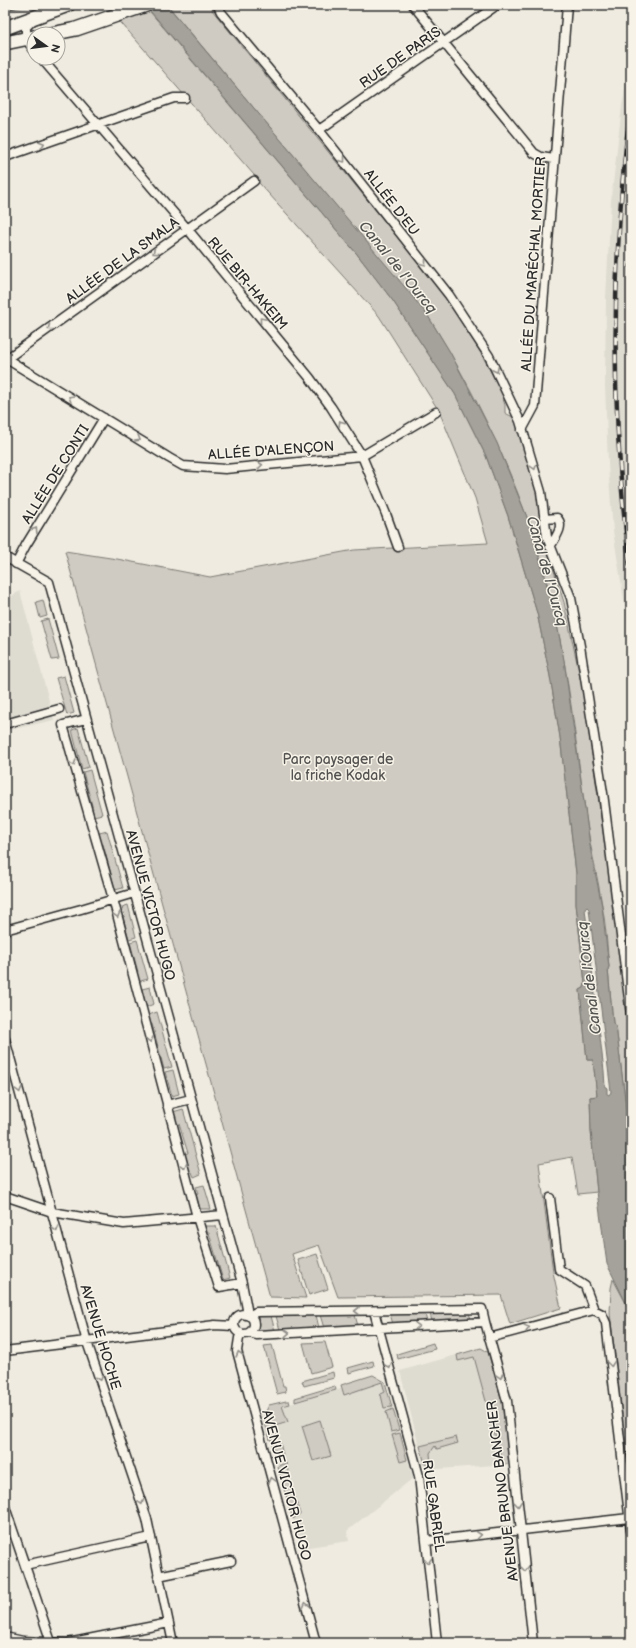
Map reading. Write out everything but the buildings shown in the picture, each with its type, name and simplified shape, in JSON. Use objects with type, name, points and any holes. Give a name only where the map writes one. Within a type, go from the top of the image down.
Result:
[{"type":"main road","points":[[5,28],[68,5]]},
{"type":"main road","points":[[66,31],[146,5]]},
{"type":"main road","points":[[5,43],[26,39]]},
{"type":"street","points":[[413,5],[534,153],[541,157],[554,160]]},
{"type":"street","name":"RUE DE PARIS","points":[[319,130],[497,5]]},
{"type":"street","name":"ALLÉE DU MARÉCHAL MORTIER","points":[[522,430],[535,406],[567,5]]},
{"type":"street","name":"ALLÉE D'EU","points":[[218,6],[220,12],[319,130],[449,295],[489,356],[512,404],[522,430]]},
{"type":"street","points":[[27,26],[38,16]]},
{"type":"street","name":"RUE BIR-HAKEIM","points":[[48,66],[97,126],[187,229],[310,378],[331,407],[362,456],[386,514],[398,548]]},
{"type":"street","points":[[5,157],[174,98],[185,98]]},
{"type":"street","name":"ALLÉE DE LA SMALA","points":[[6,359],[254,181]]},
{"type":"street","name":"ALLÉE D'ALENÇON","points":[[6,359],[183,466],[225,469],[362,456],[436,412]]},
{"type":"street","name":"ALLÉE DE CONTI","points":[[16,564],[26,545],[104,418]]},
{"type":"street","points":[[522,430],[541,492],[550,547],[571,598],[580,646],[603,793],[631,1015]]},
{"type":"street","points":[[545,519],[557,518],[560,521],[561,526],[550,547]]},
{"type":"street","name":"AVENUE VICTOR HUGO","points":[[5,557],[48,582],[242,1283],[247,1316]]},
{"type":"street","points":[[5,724],[59,709]]},
{"type":"street","points":[[86,719],[63,725],[113,899],[197,1217],[219,1288],[242,1283]]},
{"type":"street","points":[[5,930],[134,893]]},
{"type":"street","name":"AVENUE HOCHE","points":[[5,1039],[87,1342],[145,1513],[173,1643]]},
{"type":"street","points":[[167,1105],[191,1099]]},
{"type":"street","points":[[5,1196],[52,1212],[124,1224],[223,1215]]},
{"type":"street","points":[[550,1198],[559,1269],[585,1286],[594,1310]]},
{"type":"street","points":[[234,1326],[237,1331],[257,1335],[485,1322],[482,1309],[256,1312],[247,1316]]},
{"type":"street","points":[[489,1338],[594,1310],[602,1314],[606,1323],[631,1531]]},
{"type":"street","name":"RUE GABRIEL","points":[[374,1311],[419,1476],[437,1643]]},
{"type":"street","points":[[234,1326],[237,1318],[242,1315],[252,1319],[253,1325],[245,1333]]},
{"type":"street","name":"AVENUE BRUNO BANCHER","points":[[485,1322],[507,1401],[533,1643]]},
{"type":"street","points":[[5,1350],[87,1342],[215,1326],[234,1326]]},
{"type":"street","name":"AVENUE VICTOR HUGO","points":[[245,1333],[238,1338],[237,1351],[316,1643]]},
{"type":"street","points":[[5,1508],[51,1642]]},
{"type":"street","points":[[426,1541],[629,1518]]},
{"type":"street","points":[[25,1565],[151,1537]]},
{"type":"street","points":[[158,1576],[231,1562]]},
{"type":"street","points":[[5,1637],[23,1641],[68,1643],[169,1623]]},
{"type":"shaded area","points":[[5,5],[46,5],[5,14]]},
{"type":"shaded area","points":[[631,55],[631,644],[613,531],[608,464],[605,386],[606,297],[611,201],[622,106]]},
{"type":"shaded area","points":[[20,591],[54,720],[5,731],[5,600]]},
{"type":"shaded area","points":[[481,1348],[488,1352],[502,1401],[509,1464],[425,1470],[400,1371]]},
{"type":"shaded area","points":[[378,1378],[385,1382],[413,1478],[347,1531],[349,1541],[302,1548],[263,1417],[266,1411]]},
{"type":"green space","points":[[178,5],[213,5],[212,10],[445,296],[482,355],[503,395],[505,413],[515,418],[537,489],[540,521],[544,540],[564,602],[583,691],[613,902],[631,1044],[631,1184],[624,1090],[616,1026],[613,1023],[604,920],[590,845],[573,717],[560,637],[544,572],[519,496],[486,421],[468,385],[428,316],[170,8]]},
{"type":"green space","name":"Parc paysager de la friche Kodak","points":[[145,6],[357,254],[393,301],[455,394],[486,456],[508,516],[537,613],[550,676],[560,737],[576,873],[576,904],[585,983],[584,988],[580,990],[587,1060],[593,1060],[597,1096],[590,1097],[591,1131],[597,1192],[578,1194],[572,1157],[539,1163],[553,1272],[561,1308],[510,1324],[501,1295],[338,1297],[319,1245],[292,1254],[306,1298],[270,1297],[65,551],[117,559],[210,577],[354,550],[488,543],[475,498],[439,411],[379,316],[260,184],[254,175],[115,16]]},
{"type":"green space","points":[[43,600],[47,616],[40,618],[36,602]]},
{"type":"green space","points":[[48,619],[59,659],[52,660],[41,621]]},
{"type":"green space","points":[[64,676],[74,713],[67,715],[56,678]]},
{"type":"green space","points":[[78,728],[89,767],[82,769],[72,730]]},
{"type":"green space","points":[[90,770],[102,814],[94,816],[96,823],[94,823],[90,810],[93,809],[83,772]]},
{"type":"green space","points":[[107,831],[123,888],[115,890],[103,844],[99,844],[96,834]]},
{"type":"green space","points":[[128,905],[136,937],[129,939],[122,907]]},
{"type":"green space","points":[[137,940],[148,979],[137,982],[134,973],[138,972],[130,942]]},
{"type":"green space","points":[[150,987],[154,1004],[146,1007],[142,989]]},
{"type":"green space","points":[[157,1012],[172,1067],[164,1069],[152,1024],[148,1025],[146,1016]]},
{"type":"green space","points":[[173,1070],[179,1094],[172,1096],[165,1072]]},
{"type":"green space","points":[[183,1109],[201,1174],[194,1177],[192,1172],[189,1173],[184,1154],[188,1153],[179,1124],[176,1124],[173,1112]]},
{"type":"green space","points":[[204,1185],[211,1209],[200,1209],[196,1195],[198,1194],[196,1187]]},
{"type":"green space","points":[[204,1226],[216,1226],[230,1278],[223,1280],[209,1233],[206,1234]]},
{"type":"green space","points":[[317,1254],[328,1289],[309,1295],[298,1260]]},
{"type":"green space","points":[[613,1279],[629,1309],[631,1323],[631,1489],[610,1313],[611,1288]]},
{"type":"green space","points":[[430,1313],[469,1313],[471,1319],[432,1322]]},
{"type":"green space","points":[[390,1314],[425,1314],[427,1322],[393,1324]]},
{"type":"green space","points":[[316,1315],[319,1328],[280,1330],[276,1316]]},
{"type":"green space","points":[[320,1315],[355,1315],[358,1326],[324,1328]]},
{"type":"green space","points":[[257,1316],[271,1316],[275,1331],[257,1331]]},
{"type":"green space","points":[[325,1342],[332,1367],[311,1373],[303,1343]]},
{"type":"green space","points":[[433,1343],[435,1349],[398,1359],[397,1354]]},
{"type":"green space","points":[[272,1345],[286,1392],[277,1394],[264,1346]]},
{"type":"green space","points":[[481,1348],[488,1352],[502,1401],[509,1464],[503,1464],[474,1357],[458,1361],[457,1355]]},
{"type":"green space","points":[[373,1361],[374,1366],[349,1373],[348,1368]]},
{"type":"green space","points":[[333,1372],[334,1378],[304,1386],[302,1381]]},
{"type":"green space","points":[[373,1375],[385,1382],[392,1407],[384,1408],[381,1395],[379,1395],[385,1392],[382,1382],[344,1395],[341,1385]]},
{"type":"green space","points":[[335,1386],[336,1390],[295,1402],[295,1398]]},
{"type":"green space","points":[[289,1401],[290,1404],[282,1406],[288,1422],[275,1426],[278,1438],[270,1440],[265,1422],[265,1415],[269,1405]]},
{"type":"green space","points":[[393,1409],[399,1430],[391,1432],[386,1412]]},
{"type":"green space","points":[[320,1420],[331,1456],[313,1461],[302,1426]]},
{"type":"green space","points":[[400,1433],[407,1460],[400,1462],[392,1435]]},
{"type":"green space","points":[[456,1437],[458,1443],[437,1449],[435,1446],[430,1453],[431,1465],[427,1466],[427,1463],[425,1464],[420,1446]]},
{"type":"green space","points":[[280,1443],[283,1455],[276,1457],[272,1445]]},
{"type":"green space","points":[[286,1463],[289,1475],[281,1478],[278,1466]]},
{"type":"green space","points":[[290,1480],[300,1514],[293,1519],[282,1482]]},
{"type":"water","name":"Canal de l'Ourcq","points":[[145,5],[167,5],[428,316],[450,352],[497,443],[529,522],[554,610],[564,660],[591,852],[602,906],[609,967],[613,1023],[616,1026],[627,1115],[631,1184],[631,1323],[629,1309],[607,1264],[597,1192],[591,1131],[590,1097],[597,1096],[593,1060],[587,1060],[580,990],[584,988],[585,983],[576,904],[576,873],[560,737],[550,676],[537,613],[508,516],[486,456],[455,394],[393,301],[357,254]],"holes":[[[587,907],[589,909],[611,1092],[609,1095],[607,1094],[607,1087],[605,1087],[585,909]]]},
{"type":"tram line","points":[[5,10],[29,5]]},
{"type":"railway","points":[[631,103],[624,162],[620,220],[616,338],[616,398],[619,457],[631,574]]},
{"type":"railway","points":[[631,266],[631,395]]}]
